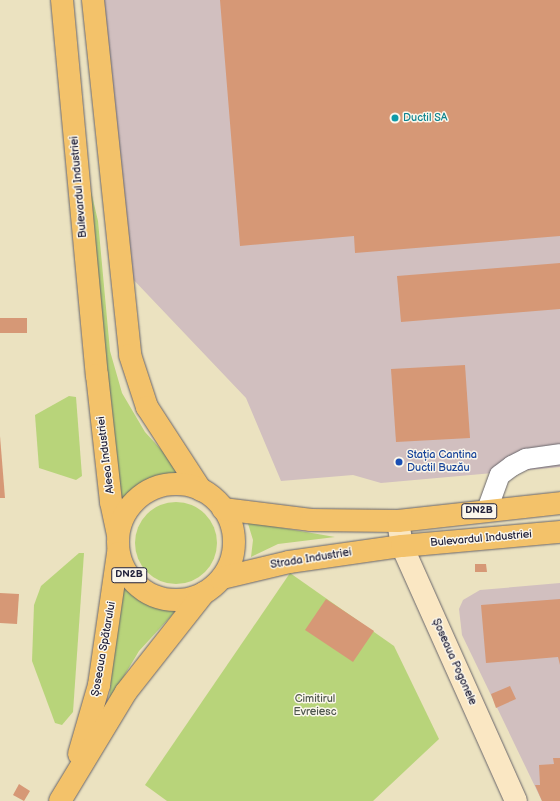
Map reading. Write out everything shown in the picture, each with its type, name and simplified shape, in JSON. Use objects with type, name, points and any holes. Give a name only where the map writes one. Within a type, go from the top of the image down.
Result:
[{"type":"main road","name":"Bulevardul Industriei","points":[[62,0],[97,375]]},
{"type":"main road","points":[[93,0],[130,355],[147,407],[201,490]]},
{"type":"main road","name":"Aleea Industriei","points":[[97,375],[111,502],[118,544]]},
{"type":"main road","name":"Șoseaua Spătarului","points":[[183,485],[201,490],[223,509],[232,525],[234,544],[231,562],[222,578],[204,593],[126,692],[64,795],[99,685],[118,544],[133,503],[148,492],[165,486],[183,485]]},
{"type":"main road","name":"DN2B","points":[[223,509],[311,520],[398,521],[560,503]]},
{"type":"main road","name":"Șoseaua Pogonele","points":[[398,521],[402,546],[516,801]]},
{"type":"main road","name":"Bulevardul Industriei","points":[[402,546],[560,532]]},
{"type":"main road","name":"Șoseaua Spătarului","points":[[118,544],[137,584],[152,594],[169,600],[187,599],[204,593]]},
{"type":"main road","name":"Strada Industriei","points":[[222,578],[289,562],[402,546]]},
{"type":"street","points":[[487,510],[500,475],[512,466],[526,459],[560,454]]},
{"type":"shaded area","points":[[101,0],[560,0],[560,467],[381,483],[353,475],[281,481],[246,398],[129,275]]},
{"type":"shaded area","points":[[560,583],[560,801],[542,801],[462,635],[459,609],[463,600],[480,590]]},
{"type":"green space","points":[[86,170],[98,221],[110,351],[122,393],[145,432],[188,479],[159,483],[138,492],[120,511]]},
{"type":"green space","points":[[69,396],[76,397],[82,476],[76,480],[39,468],[35,415]]},
{"type":"green space","points":[[176,502],[192,505],[205,514],[214,527],[217,543],[214,559],[205,572],[192,581],[176,584],[160,581],[147,572],[138,559],[135,543],[138,527],[147,514],[160,505]]},
{"type":"green space","points":[[246,517],[271,526],[335,537],[278,544],[251,557],[253,540]]},
{"type":"green space","points":[[79,553],[84,553],[73,712],[62,725],[55,723],[32,661],[34,605],[41,586]]},
{"type":"green space","name":"Cimitirul Evreiesc","points":[[290,573],[394,646],[439,739],[373,801],[167,801],[145,785]]},
{"type":"green space","points":[[121,577],[149,600],[172,605],[183,603],[139,651],[109,701]]},
{"type":"building","name":"Ductil SA","points":[[220,0],[560,0],[560,236],[355,253],[354,236],[240,246]]},
{"type":"building","points":[[560,263],[560,309],[401,322],[397,276]]},
{"type":"building","points":[[0,318],[27,318],[27,333],[0,333]]},
{"type":"building","points":[[465,365],[470,438],[396,442],[391,369]]},
{"type":"building","points":[[0,436],[5,498],[0,498]]},
{"type":"building","points":[[475,564],[486,564],[487,572],[475,572]]},
{"type":"building","points":[[0,593],[19,594],[17,624],[0,623]]},
{"type":"building","points":[[326,599],[374,631],[353,662],[305,630]]},
{"type":"building","points":[[560,599],[560,665],[558,657],[486,663],[481,605]]},
{"type":"building","points":[[510,686],[516,699],[496,708],[491,694]]},
{"type":"building","points":[[553,758],[560,758],[560,801],[542,801],[535,785],[540,785],[539,765],[554,764]]},
{"type":"building","points":[[19,784],[30,791],[24,801],[13,795]]},
{"type":"place","name":"Ductil SA","points":[[395,118]]},
{"type":"place","name":"Stația Cantina Ductil Buzău","points":[[399,462]]}]
